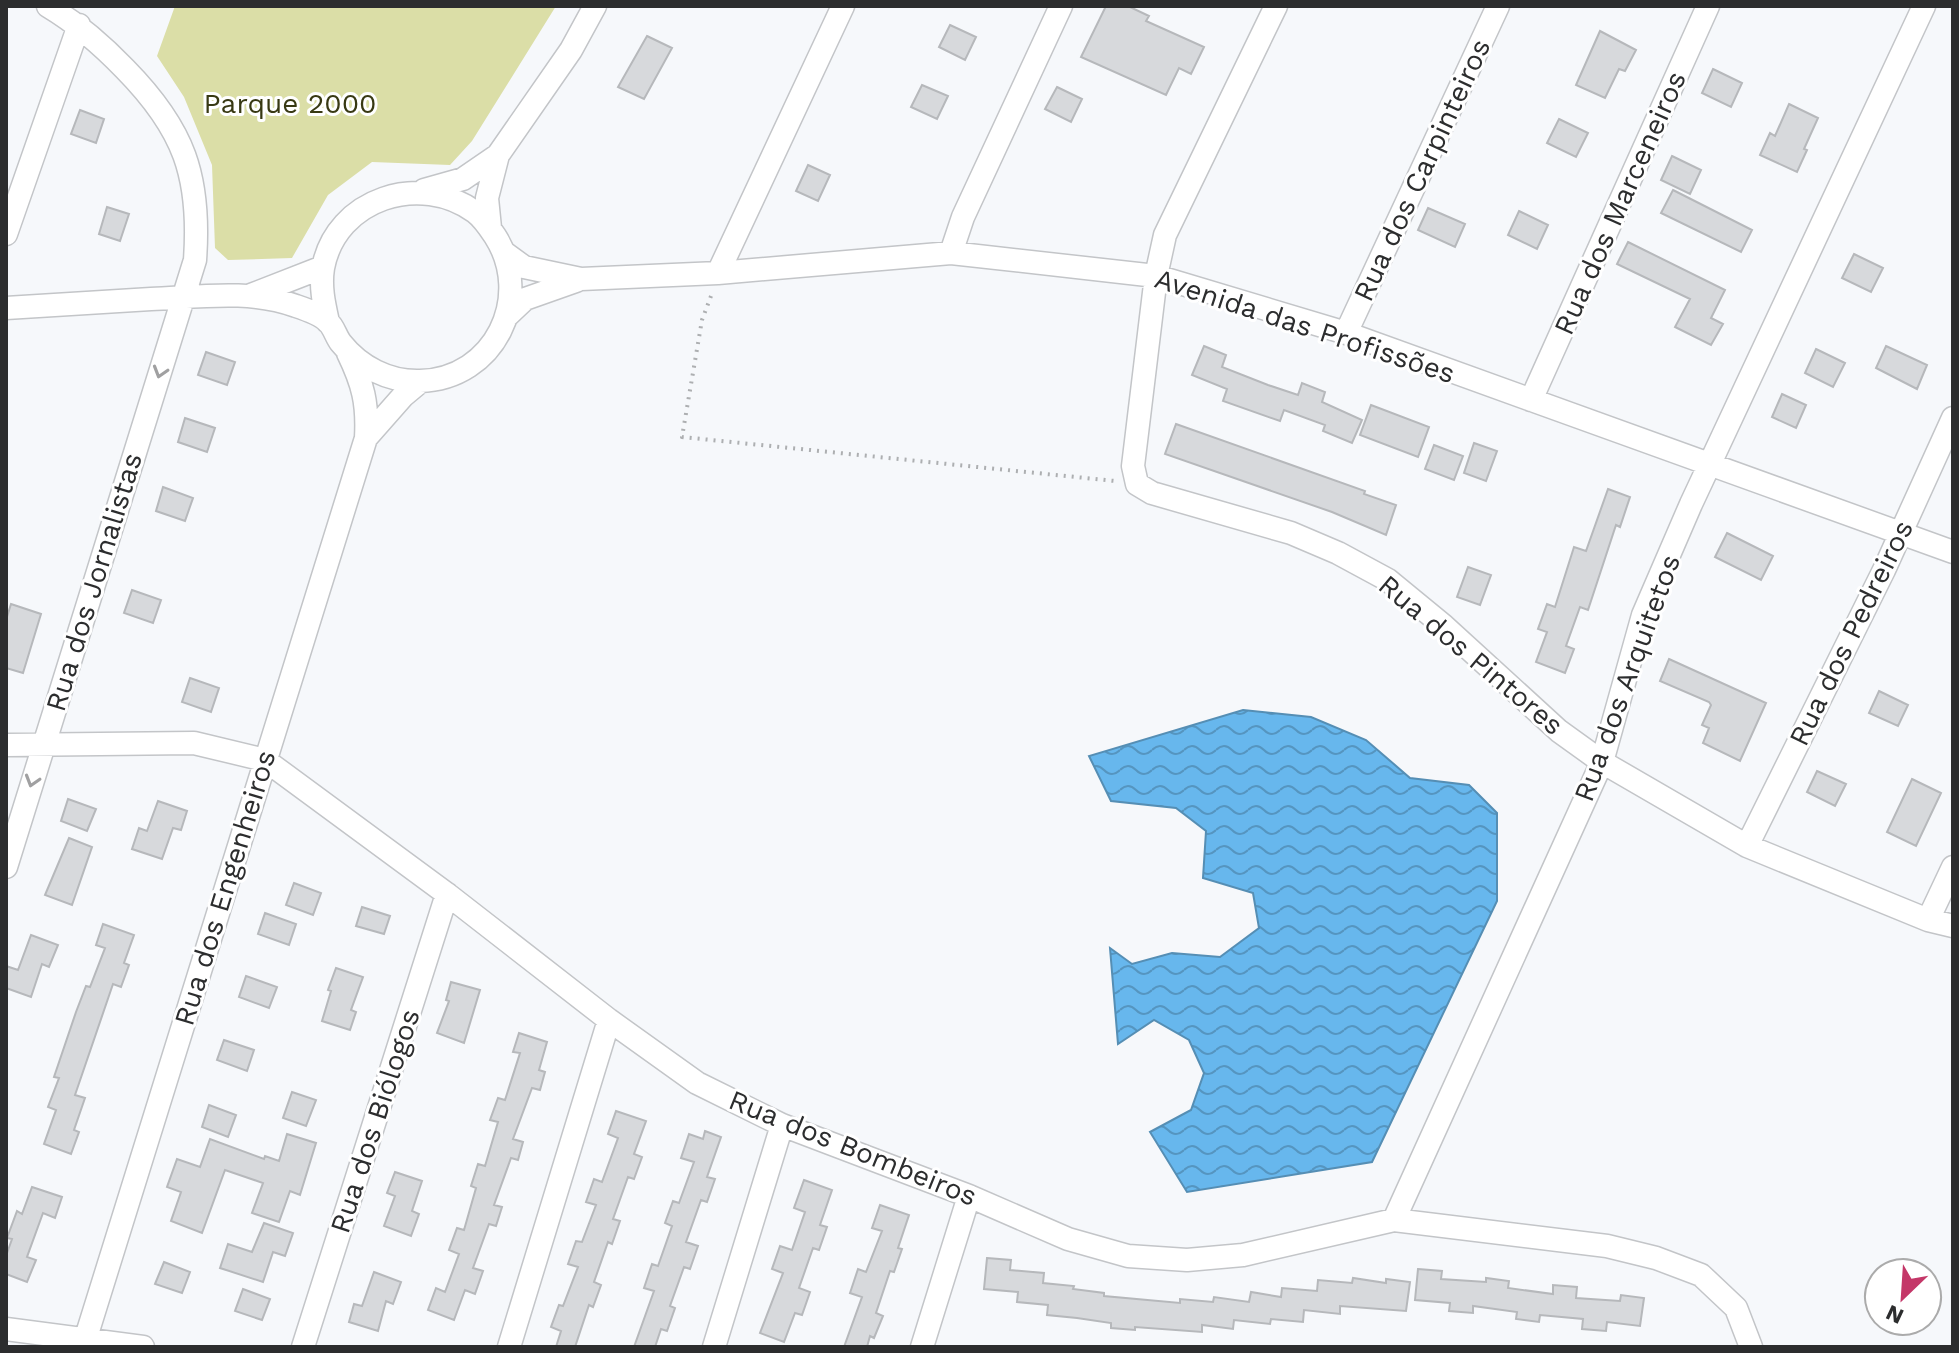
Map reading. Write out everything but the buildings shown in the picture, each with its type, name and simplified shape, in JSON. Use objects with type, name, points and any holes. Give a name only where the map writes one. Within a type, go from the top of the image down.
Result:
[{"type":"street","name":"Rua dos Jornalistas","points":[[6,867],[195,260],[197,230],[196,201],[180,142],[165,114],[141,85],[79,25],[48,6]]},
{"type":"street","points":[[490,228],[487,198],[498,155],[571,50],[595,6]]},
{"type":"street","points":[[718,273],[843,6]]},
{"type":"street","points":[[951,253],[963,217],[1061,6]]},
{"type":"street","points":[[1137,484],[1133,466],[1156,276],[1165,235],[1276,6]]},
{"type":"street","name":"Rua dos Carpinteiros","points":[[1346,333],[1498,6]]},
{"type":"street","name":"Rua dos Marceneiros","points":[[1531,400],[1708,6]]},
{"type":"street","name":"Rua dos Arquitetos","points":[[1394,1220],[1602,762],[1643,615],[1708,466],[1924,6]]},
{"type":"street","points":[[6,234],[79,25]]},
{"type":"street","points":[[498,155],[463,179],[420,191],[393,194],[368,204],[347,220],[332,242],[323,267],[322,295],[328,322],[348,353],[370,369],[394,378],[421,381],[449,376],[474,362],[494,341],[507,316],[511,295],[506,254]]},
{"type":"street","points":[[420,191],[450,198],[477,213],[506,254],[524,267],[581,279]]},
{"type":"street","name":"Avenida das Profissões","points":[[581,279],[718,273],[951,253],[1156,276],[1346,333],[1953,552]]},
{"type":"street","points":[[249,295],[323,267]]},
{"type":"street","points":[[507,316],[525,299],[581,279]]},
{"type":"street","points":[[6,308],[249,295],[295,305],[328,322]]},
{"type":"street","name":"Rua dos Engenheiros","points":[[81,1344],[366,438],[367,410],[362,382],[348,353]]},
{"type":"street","name":"Rua dos Engenheiros","points":[[366,438],[403,396],[421,381]]},
{"type":"street","name":"Rua dos Pedreiros","points":[[1747,846],[1901,532],[1953,418]]},
{"type":"street","name":"Rua dos Pintores","points":[[1137,484],[1152,493],[1291,533],[1338,553],[1388,580],[1444,626],[1559,731],[1602,762],[1747,846],[1928,920],[1953,926]]},
{"type":"street","name":"Rua dos Bombeiros","points":[[6,745],[194,743],[265,760],[697,1083],[782,1125],[969,1196],[1068,1239],[1128,1256],[1187,1260],[1243,1255],[1394,1220],[1607,1246],[1656,1258],[1701,1275],[1736,1308],[1751,1347]]},
{"type":"street","points":[[1928,920],[1953,867]]},
{"type":"street","name":"Rua dos Biólogos","points":[[303,1347],[447,894]]},
{"type":"street","points":[[509,1347],[609,1020]]},
{"type":"street","points":[[714,1347],[782,1125]]},
{"type":"street","points":[[922,1347],[969,1196]]},
{"type":"street","points":[[6,1329],[81,1344],[143,1347]]},
{"type":"path","points":[[718,273],[702,320],[682,437],[1137,484]]},
{"type":"green space","name":"Parque 2000","points":[[175,6],[556,6],[472,141],[450,165],[372,162],[328,195],[292,258],[228,260],[215,248],[212,165],[184,97],[157,56]]},
{"type":"water","points":[[1243,710],[1311,717],[1366,740],[1410,778],[1469,785],[1497,813],[1497,901],[1372,1162],[1187,1192],[1150,1132],[1191,1110],[1204,1073],[1189,1040],[1154,1020],[1118,1044],[1110,948],[1132,964],[1172,953],[1220,957],[1259,928],[1253,893],[1203,878],[1206,831],[1176,808],[1111,801],[1089,756]]}]
